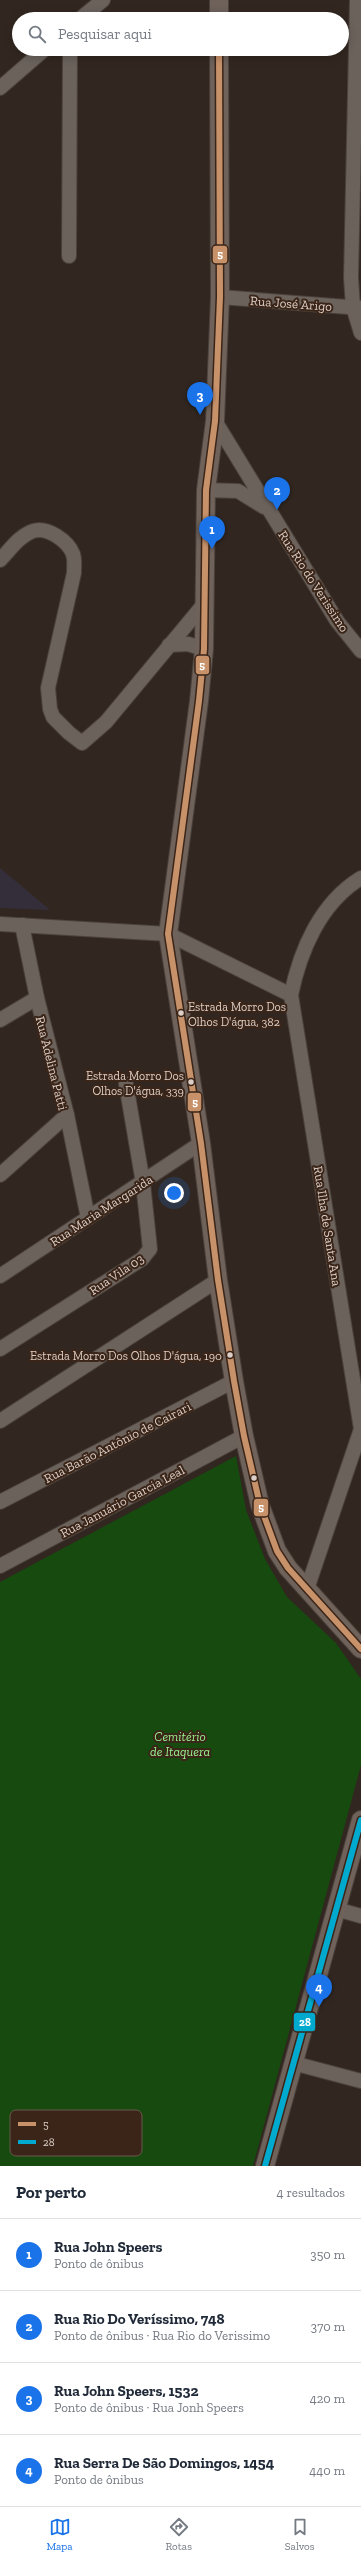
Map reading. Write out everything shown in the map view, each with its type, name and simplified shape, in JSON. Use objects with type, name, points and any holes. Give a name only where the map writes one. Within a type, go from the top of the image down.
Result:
[{"type":"main road","points":[[219,0],[219,12]]},
{"type":"main road","points":[[219,56],[220,297],[216,422],[206,490],[204,649],[199,701],[168,934],[201,1143],[218,1280],[234,1381],[244,1436],[260,1505],[269,1532],[285,1562],[361,1649]]},
{"type":"main road","points":[[266,2166],[293,2063],[361,1820]]},
{"type":"street","points":[[88,12],[103,0]]},
{"type":"street","points":[[357,0],[358,81],[351,278],[361,333]]},
{"type":"street","points":[[0,88],[37,56]]},
{"type":"street","points":[[69,256],[70,56]]},
{"type":"street","name":"Rua José Arigo","points":[[220,297],[357,308]]},
{"type":"street","name":"Rua Rio do Verissimo","points":[[216,422],[337,621],[361,651]]},
{"type":"street","name":"Rua Rio do Verissimo","points":[[206,490],[238,491],[268,509]]},
{"type":"street","points":[[0,560],[22,536],[34,531],[49,531],[68,546],[73,553],[74,573],[48,688],[53,717],[69,733],[82,743],[106,722],[204,604]]},
{"type":"street","points":[[169,645],[188,644],[204,649]]},
{"type":"street","name":"Rua Ilha de Santa Ana","points":[[307,1589],[361,1429],[291,995],[305,944],[329,908],[361,878]]},
{"type":"street","points":[[0,924],[168,934],[291,995]]},
{"type":"street","name":"Rua Adelina Patti","points":[[0,1175],[67,1115],[36,998],[22,925]]},
{"type":"street","points":[[0,1020],[36,998]]},
{"type":"street","name":"Rua Vila 03","points":[[0,1349],[148,1253],[151,1241],[143,1183],[126,1084]]},
{"type":"street","points":[[67,1115],[88,1218]]},
{"type":"street","name":"Rua Maria Margarida","points":[[0,1276],[143,1183],[201,1143]]},
{"type":"street","points":[[0,1421],[218,1280]]},
{"type":"street","name":"Rua Barão Antônio de Cairari","points":[[0,1502],[234,1381]]},
{"type":"street","name":"Rua Januário Garcia Leal","points":[[0,1566],[244,1436]]},
{"type":"street","points":[[336,1909],[361,1916]]},
{"type":"street","points":[[293,2063],[361,2081]]},
{"type":"shaded area","points":[[0,868],[50,910],[0,908]]},
{"type":"green space","name":"Cemitério de Itaquera","points":[[236,1456],[246,1510],[265,1559],[287,1597],[336,1643],[361,1679],[361,1765],[253,2166],[0,2166],[0,1582]]},
{"type":"transit line","name":"5","points":[[219,56],[220,297],[215,421],[206,490],[204,649],[199,701],[168,934],[201,1143],[218,1280],[234,1381],[244,1436],[260,1505],[277,1551],[288,1568],[361,1649]]},
{"type":"transit line","name":"28","points":[[265,2166],[361,1820]]},
{"type":"place","name":"Rua John Speers, 1532","points":[[200,415]]},
{"type":"place","name":"Rua Rio Do Veríssimo, 748","points":[[277,510]]},
{"type":"place","name":"Rua John Speers","points":[[212,549]]},
{"type":"place","name":"Estrada Morro Dos Olhos D'água, 382","points":[[181,1013]]},
{"type":"place","name":"Estrada Morro Dos Olhos D'água, 339","points":[[191,1082]]},
{"type":"place","name":"Estrada Morro Dos Olhos D'água, 190","points":[[230,1355]]},
{"type":"place","name":"Rua Serra De São Domingos, 1454","points":[[319,2007]]}]
